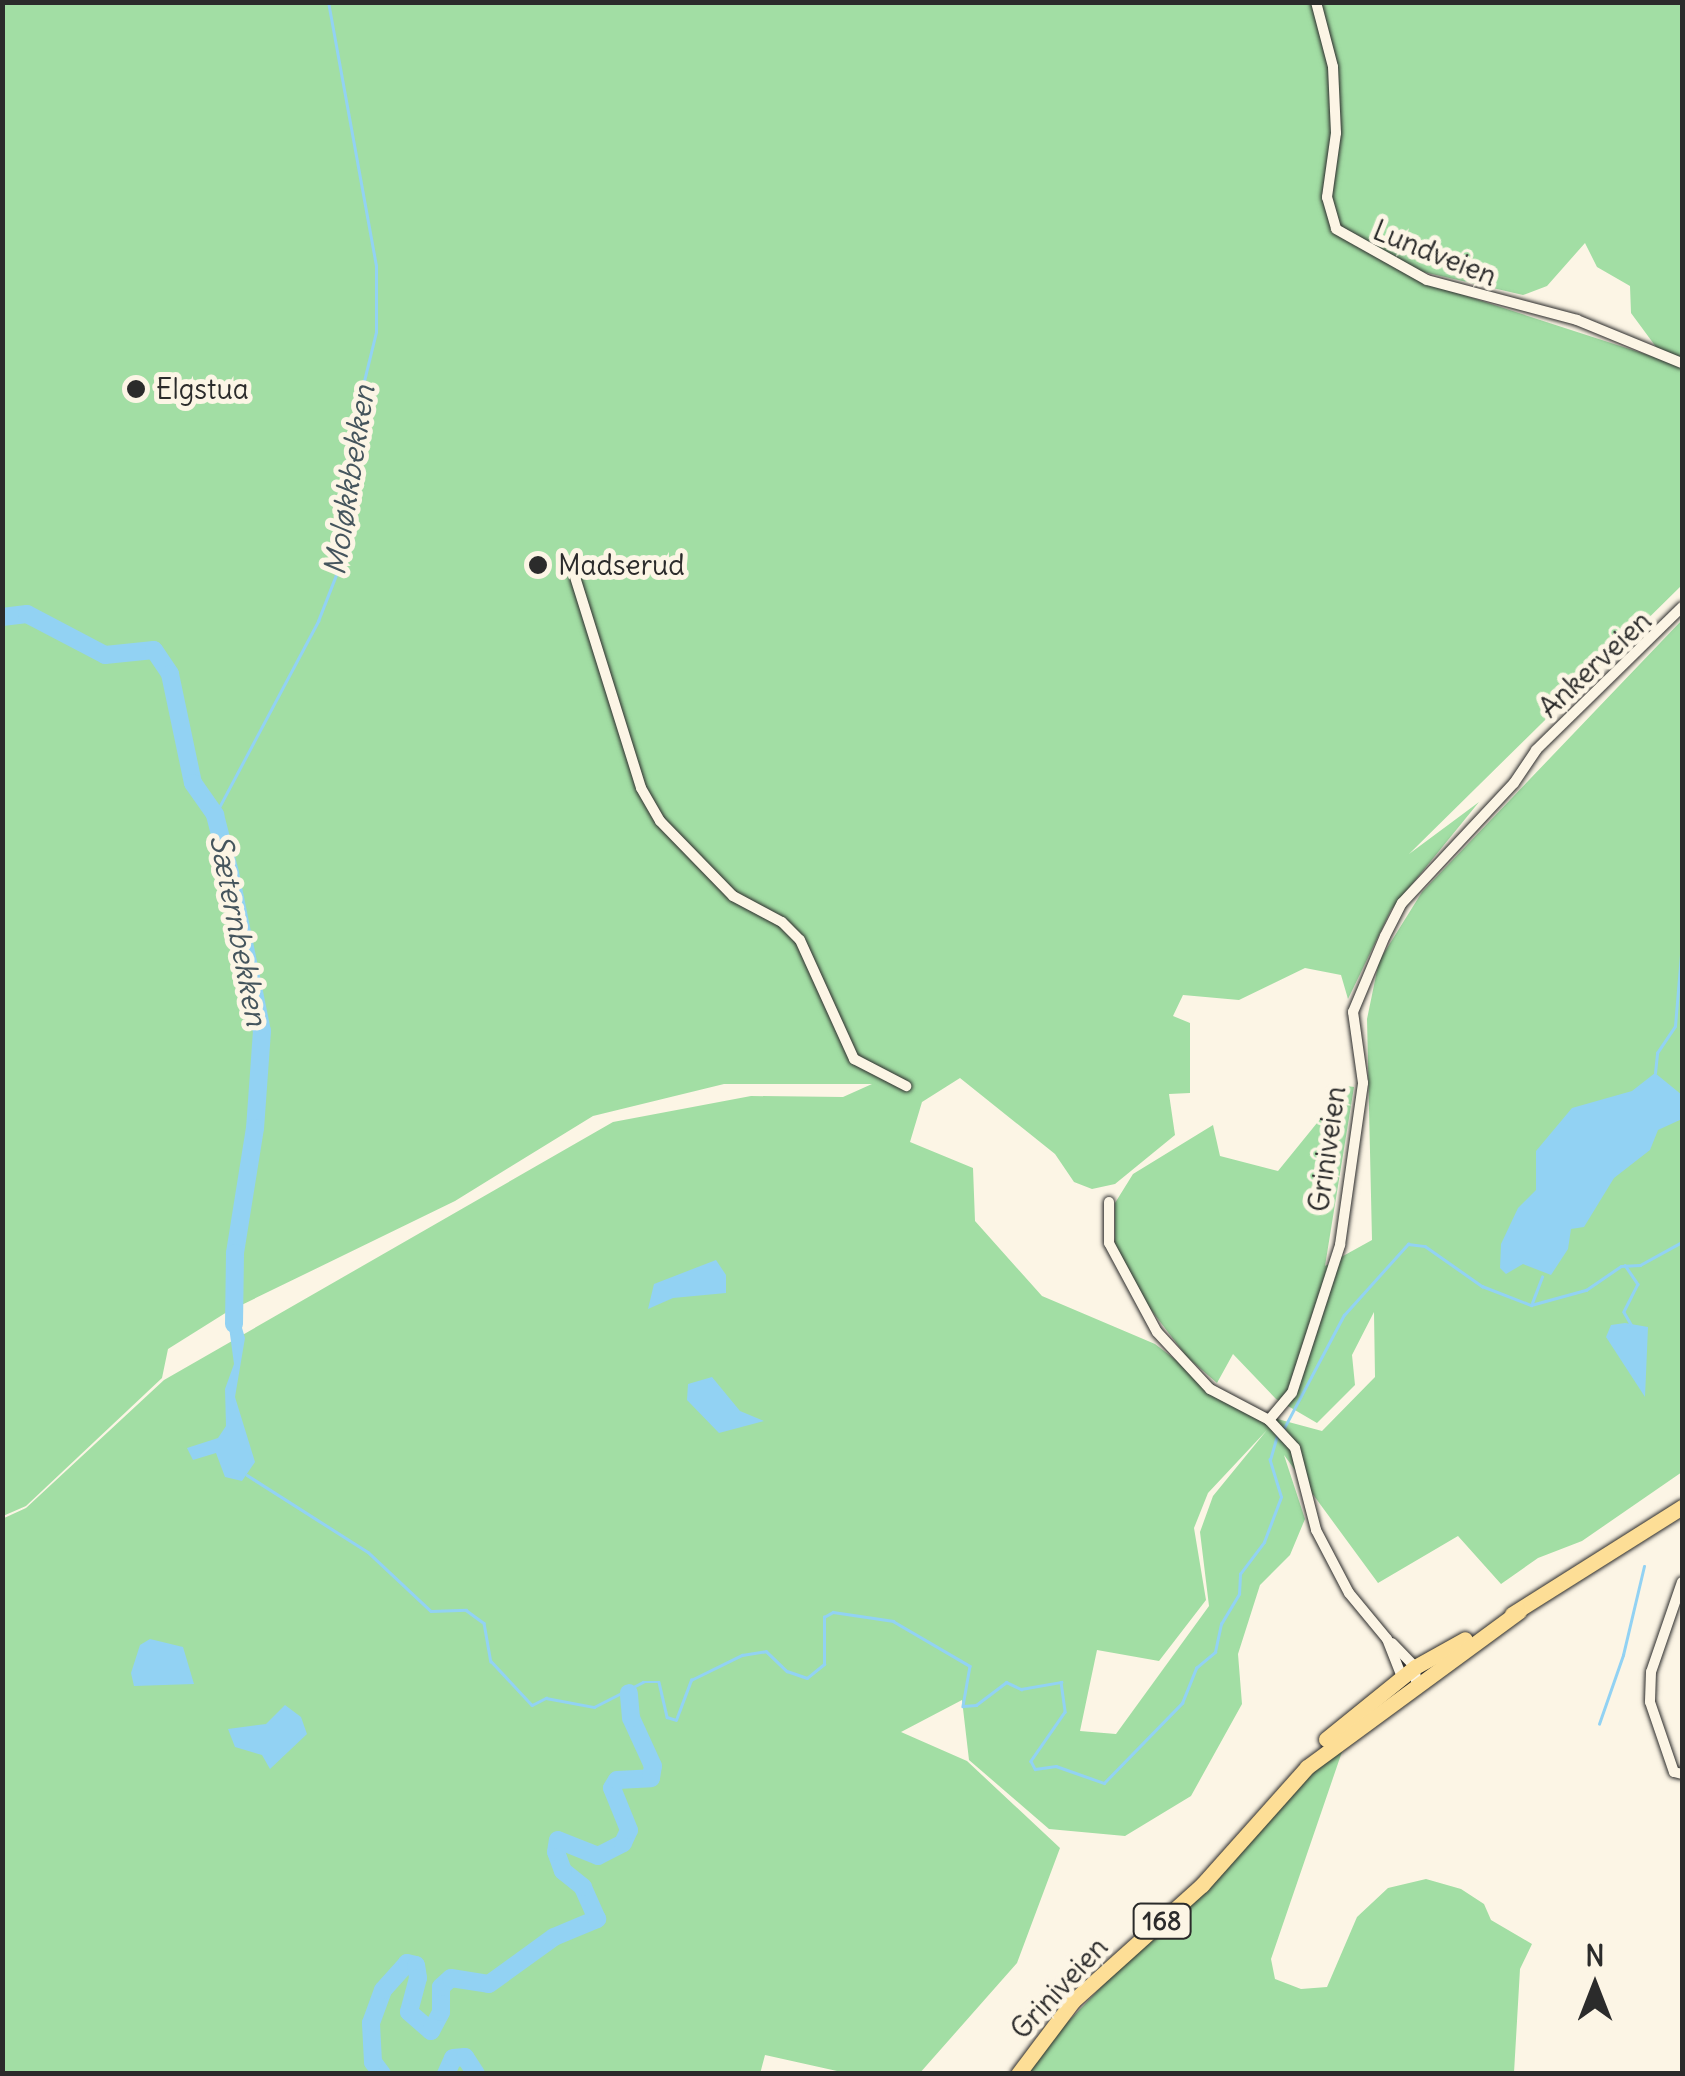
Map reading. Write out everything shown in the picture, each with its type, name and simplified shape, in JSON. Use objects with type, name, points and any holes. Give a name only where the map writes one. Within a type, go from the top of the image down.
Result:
[{"type":"main road","name":"Griniveien","points":[[1018,2074],[1074,2001],[1202,1885],[1307,1767],[1411,1675],[1519,1612],[1682,1507]]},
{"type":"street","name":"Lundveien","points":[[1316,2],[1333,67],[1335,155],[1327,197],[1336,229],[1427,280],[1577,320],[1682,362]]},
{"type":"street","points":[[575,577],[641,788],[660,821],[733,896],[782,922],[800,940],[854,1059],[906,1086]]},
{"type":"street","name":"Ankerveien","points":[[1536,750],[1682,607]]},
{"type":"street","name":"Griniveien","points":[[1277,1427],[1292,1393],[1340,1245],[1363,1083],[1353,1012],[1358,994],[1402,903],[1514,783],[1536,750]]},
{"type":"street","points":[[1109,1202],[1109,1243],[1157,1332],[1210,1388],[1277,1427],[1295,1448],[1316,1530],[1350,1593],[1411,1675]]},
{"type":"street","points":[[1682,1582],[1651,1672],[1650,1702],[1674,1772],[1682,1774]]},
{"type":"green space","points":[[3,3],[1682,3],[1682,360],[1659,351],[1631,313],[1630,286],[1597,267],[1585,243],[1547,286],[1523,295],[1406,268],[1442,288],[1682,366],[1682,585],[1409,854],[1479,802],[1391,910],[1348,999],[1341,975],[1305,968],[1239,1000],[1183,995],[1173,1016],[1190,1023],[1190,1093],[1169,1094],[1175,1135],[1115,1184],[1092,1189],[1074,1182],[1055,1154],[960,1078],[922,1102],[910,1142],[973,1168],[975,1221],[1042,1296],[1155,1344],[1240,1409],[1322,1431],[1375,1377],[1374,1312],[1352,1355],[1355,1385],[1317,1423],[1276,1399],[1233,1354],[1217,1383],[1187,1357],[1132,1285],[1115,1246],[1115,1203],[1133,1174],[1213,1125],[1220,1156],[1278,1171],[1347,1086],[1354,1087],[1325,1266],[1372,1240],[1367,1019],[1379,961],[1422,892],[1682,620],[1682,1472],[1582,1541],[1538,1558],[1501,1584],[1458,1536],[1378,1583],[1284,1455],[1305,1519],[1290,1555],[1260,1585],[1238,1654],[1242,1704],[1191,1796],[1125,1836],[1049,1829],[969,1760],[962,1700],[901,1732],[967,1761],[1060,1848],[1017,1963],[919,2074],[846,2073],[765,2055],[760,2074],[3,2073],[2,1519],[26,1508],[164,1380],[613,1122],[751,1096],[843,1097],[872,1084],[724,1084],[593,1116],[455,1201],[227,1312],[168,1349],[162,1378],[26,1506],[3,1516]],"holes":[[[1267,1430],[1213,1496],[1200,1532],[1209,1606],[1116,1734],[1080,1731],[1097,1650],[1159,1661],[1206,1600],[1194,1528],[1208,1493]]]},
{"type":"green space","points":[[1345,1743],[1271,1959],[1275,1979],[1301,1989],[1327,1987],[1357,1917],[1388,1888],[1426,1879],[1461,1889],[1484,1904],[1491,1920],[1532,1944],[1520,1969],[1514,2073],[1018,2074],[1284,1796]]},
{"type":"water","points":[[1655,1073],[1682,1095],[1682,1119],[1658,1130],[1650,1150],[1614,1178],[1584,1227],[1571,1229],[1568,1249],[1551,1275],[1523,1264],[1506,1274],[1500,1268],[1501,1244],[1518,1208],[1536,1190],[1536,1151],[1572,1108],[1632,1091]]},
{"type":"water","points":[[716,1260],[726,1275],[726,1293],[673,1298],[648,1309],[654,1284]]},
{"type":"water","points":[[240,1321],[245,1338],[235,1397],[255,1462],[242,1481],[225,1477],[216,1453],[193,1460],[187,1448],[218,1438],[226,1426],[225,1389],[234,1364],[229,1327]]},
{"type":"water","points":[[1611,1325],[1648,1327],[1645,1397],[1606,1337]]},
{"type":"water","points":[[712,1377],[740,1411],[764,1421],[719,1433],[687,1400],[688,1384]]},
{"type":"water","points":[[150,1639],[183,1647],[194,1684],[134,1686],[131,1673],[140,1645]]},
{"type":"water","points":[[285,1705],[301,1717],[307,1734],[270,1769],[262,1755],[235,1747],[228,1729],[266,1724]]},
{"type":"waterway","name":"Moløkkbekken","points":[[215,815],[318,621],[338,570],[349,442],[376,332],[376,266],[328,2]]},
{"type":"waterway","name":"Sæternbekken","points":[[2,617],[27,614],[105,655],[154,650],[170,674],[193,783],[215,815],[230,873],[262,1031],[255,1128],[235,1253],[234,1324]]},
{"type":"waterway","points":[[1655,1073],[1657,1053],[1675,1026],[1682,942]]},
{"type":"waterway","points":[[1283,1430],[1344,1315],[1408,1244],[1425,1246],[1482,1286],[1531,1305],[1586,1290],[1621,1266],[1640,1265],[1682,1242]]},
{"type":"waterway","points":[[1625,1265],[1638,1284],[1624,1312],[1631,1324]]},
{"type":"waterway","points":[[1532,1303],[1542,1277]]},
{"type":"waterway","points":[[247,1475],[368,1552],[431,1611],[466,1610],[484,1623],[491,1661],[532,1705],[546,1698],[594,1707],[643,1682],[659,1682],[667,1717],[676,1720],[691,1680],[742,1655],[766,1651],[787,1671],[807,1678],[824,1664],[824,1617],[833,1612],[893,1621],[970,1666],[963,1706],[976,1705],[1006,1682],[1021,1689],[1061,1682],[1065,1712],[1031,1761],[1035,1769],[1056,1766],[1104,1783],[1182,1703],[1196,1668],[1215,1652],[1221,1624],[1239,1594],[1240,1574],[1264,1542],[1281,1497],[1270,1460],[1277,1436]]},
{"type":"waterway","points":[[1599,1724],[1623,1655],[1644,1566]]},
{"type":"waterway","points":[[382,2074],[373,2062],[371,2023],[383,1990],[407,1963],[416,1965],[418,1978],[409,2012],[431,2031],[441,2012],[441,1987],[451,1978],[489,1984],[554,1937],[597,1919],[583,1887],[563,1871],[556,1852],[558,1840],[598,1856],[623,1843],[629,1830],[612,1788],[617,1780],[651,1778],[653,1766],[631,1718],[629,1693]]},
{"type":"waterway","points":[[446,2074],[453,2058],[465,2057],[476,2074]]},
{"type":"place","name":"Elgstua","points":[[136,389]]},
{"type":"place","name":"Madserud","points":[[538,565]]}]
